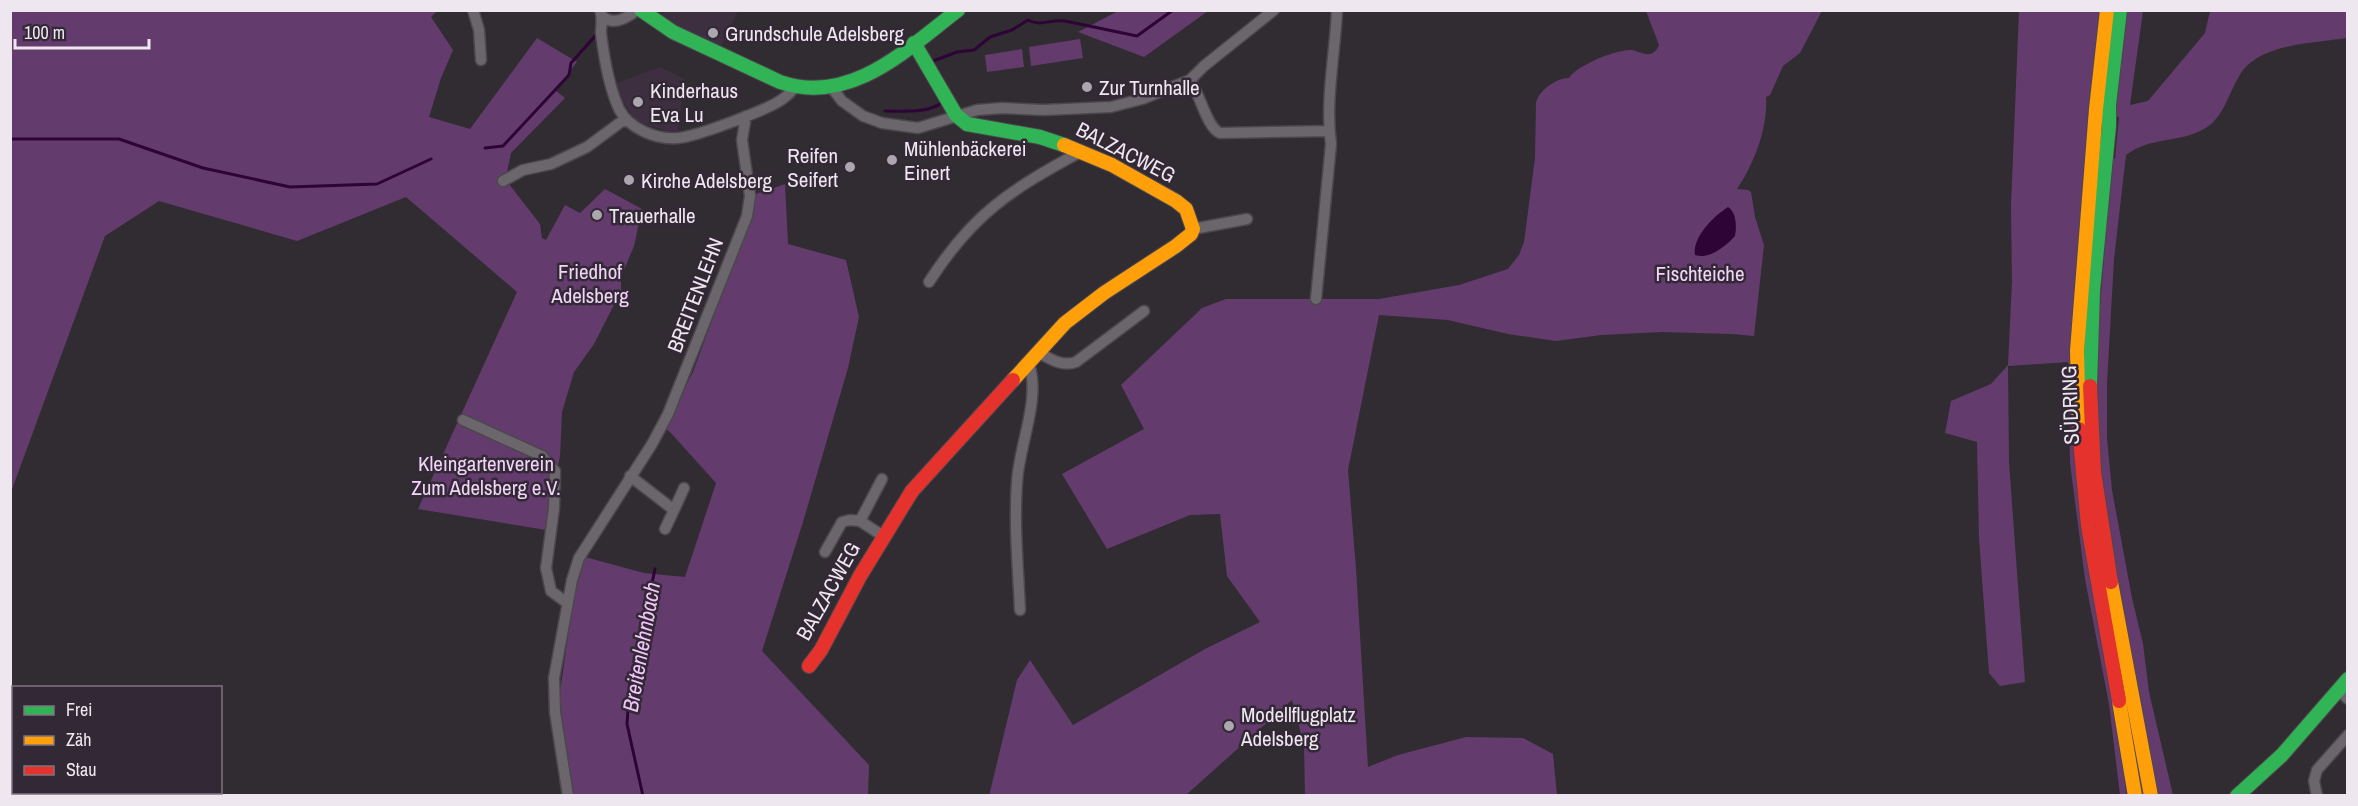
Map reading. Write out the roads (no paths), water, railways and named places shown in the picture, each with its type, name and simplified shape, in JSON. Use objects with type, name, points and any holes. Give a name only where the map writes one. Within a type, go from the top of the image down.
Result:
[{"type":"main road","points":[[641,10],[673,32],[780,82],[795,87],[832,88],[856,80],[914,43],[958,10]]},
{"type":"main road","name":"SÜDRING","points":[[2107,10],[2095,131],[2100,153],[2090,344],[2093,463],[2118,624],[2151,795]]},
{"type":"main road","name":"SÜDRING","points":[[2120,10],[2109,105],[2109,126],[2100,153],[2078,340],[2079,437],[2088,526],[2135,795]]},
{"type":"main road","points":[[914,43],[956,115]]},
{"type":"main road","name":"BALZACWEG","points":[[808,666],[821,650],[884,536],[912,491],[1065,323],[1082,309],[1176,246],[1191,234],[1193,229],[1186,209],[1176,201],[1112,165],[1082,151],[1040,137],[972,126],[956,115]]},
{"type":"main road","points":[[2236,795],[2267,771],[2343,695],[2348,680]]},
{"type":"street","points":[[473,10],[479,30],[481,60]]},
{"type":"street","points":[[601,13],[608,20],[618,21],[637,10]]},
{"type":"street","points":[[832,88],[842,101],[857,112],[882,123],[918,128],[956,115],[1002,108],[1043,110],[1110,108],[1142,99],[1190,80],[1274,10]]},
{"type":"street","points":[[1316,299],[1331,144],[1329,131],[1337,10]]},
{"type":"street","points":[[601,13],[601,32],[609,78],[619,109],[625,119],[645,132],[676,139],[691,136],[747,116],[780,101],[795,87]]},
{"type":"street","points":[[1190,80],[1204,106],[1210,126],[1220,133],[1329,131]]},
{"type":"street","name":"BREITENLEHN","points":[[568,795],[555,712],[554,678],[567,603],[579,558],[659,431],[678,393],[747,216],[750,196],[742,140],[747,116]]},
{"type":"street","points":[[503,181],[523,170],[551,164],[587,147],[625,119]]},
{"type":"street","points":[[929,282],[958,241],[995,204],[1021,185],[1082,151]]},
{"type":"street","points":[[1193,229],[1247,219]]},
{"type":"street","points":[[1038,352],[1057,362],[1069,364],[1076,362],[1144,311]]},
{"type":"street","points":[[1020,610],[1016,538],[1017,482],[1030,408],[1032,372],[1029,364]]},
{"type":"street","points":[[463,420],[542,456],[555,471],[554,508],[546,568],[551,591],[567,603]]},
{"type":"street","points":[[630,476],[674,510]]},
{"type":"street","name":"BALZACWEG","points":[[860,521],[882,479]]},
{"type":"street","points":[[665,529],[684,488]]},
{"type":"street","name":"BALZACWEG","points":[[825,552],[842,522],[860,521],[884,536]]},
{"type":"street","points":[[2317,795],[2314,781],[2317,770],[2348,735]]},
{"type":"waterway","points":[[933,61],[957,52],[974,50],[990,37],[1012,30],[1028,20],[1037,23],[1065,21],[1137,36],[1173,10]]},
{"type":"waterway","points":[[485,148],[503,146],[569,75],[571,63],[597,34]]},
{"type":"waterway","name":"Breitenlehnbach","points":[[885,111],[923,110],[944,101]]},
{"type":"waterway","points":[[10,139],[119,139],[203,168],[290,187],[377,184],[431,159]]},
{"type":"waterway","name":"Breitenlehnbach","points":[[643,796],[627,724],[630,680],[642,653],[644,621],[655,569]]},
{"type":"place","name":"Grundschule Adelsberg","points":[[713,33]]},
{"type":"place","name":"Zur Turnhalle","points":[[1087,87]]},
{"type":"place","name":"Kinderhaus Eva Lu","points":[[638,102]]},
{"type":"place","name":"Mühlenbäckerei Einert","points":[[892,160]]},
{"type":"place","name":"Reifen Seifert","points":[[850,167]]},
{"type":"place","name":"Kirche Adelsberg","points":[[629,180]]},
{"type":"place","name":"Trauerhalle","points":[[597,215]]},
{"type":"place","name":"Modellflugplatz Adelsberg","points":[[1229,726]]},
{"type":"park label","name":"Fischteiche","points":[[1700,273]]},
{"type":"park label","name":"Friedhof Adelsberg","points":[[590,283]]},
{"type":"park label","name":"Kleingartenverein Zum Adelsberg e.V.","points":[[486,475]]}]
